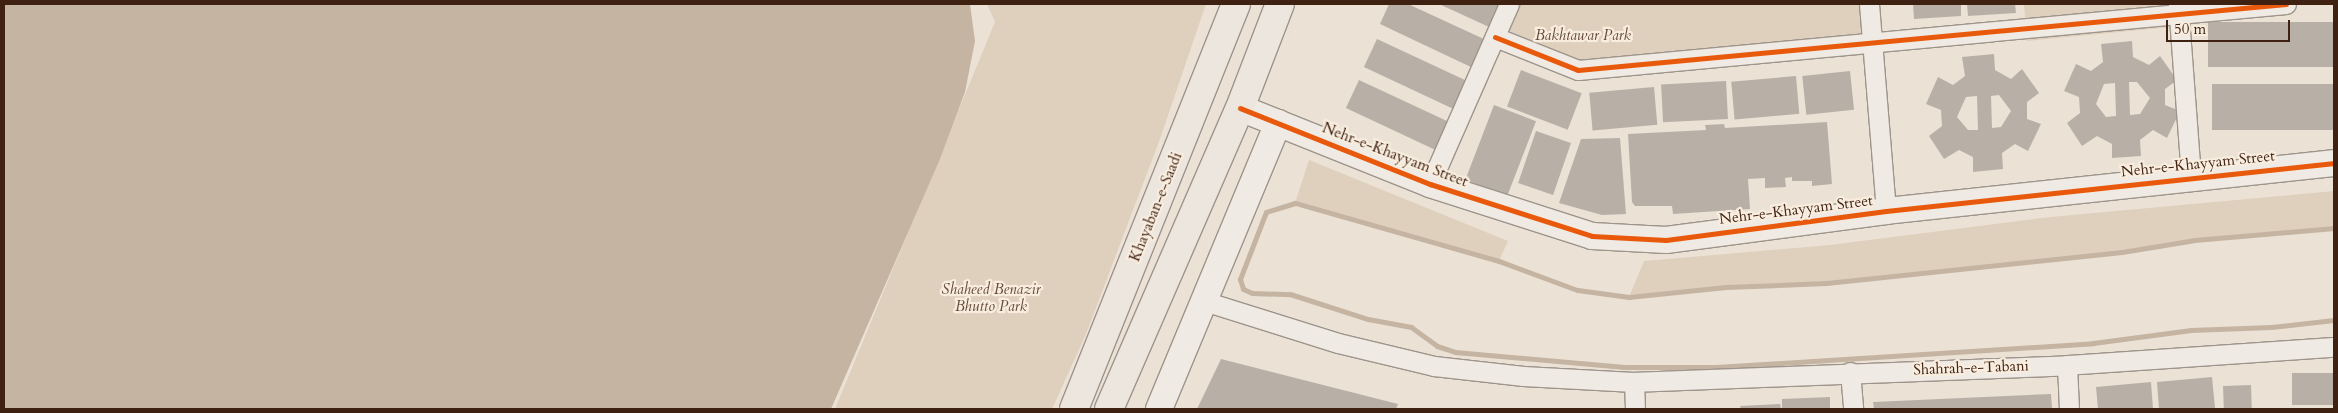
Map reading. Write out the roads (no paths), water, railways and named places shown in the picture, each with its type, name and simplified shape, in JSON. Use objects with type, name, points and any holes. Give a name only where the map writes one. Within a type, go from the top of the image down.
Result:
[{"type":"main road","name":"Khayaban-e-Saadi","points":[[1074,409],[1236,4]]},
{"type":"main road","points":[[1109,409],[1240,108],[1280,4]]},
{"type":"street","points":[[1430,184],[1509,4]]},
{"type":"street","points":[[1869,4],[1886,211]]},
{"type":"street","points":[[1495,37],[1578,70],[1872,42],[2178,9],[2286,4]]},
{"type":"street","points":[[2178,9],[2191,176]]},
{"type":"street","name":"Nehr-e-Khayyam Street","points":[[1240,108],[1430,184],[1601,236],[1666,240],[1886,211],[2191,176],[2334,163]]},
{"type":"street","points":[[1159,409],[1278,123]]},
{"type":"street","name":"Shahrah-e-Tabani","points":[[1204,301],[1338,343],[1434,366],[1504,375],[1634,382],[2067,364],[2334,348]]},
{"type":"street","points":[[2067,364],[2069,409]]},
{"type":"street","points":[[1850,372],[1853,409]]},
{"type":"street","points":[[1634,382],[1635,409]]},
{"type":"waterway","points":[[2334,228],[2195,240],[2122,252],[1827,283],[1726,287],[1629,297],[1577,290],[1499,261],[1295,203],[1266,212],[1240,279],[1243,289],[1252,293],[1290,294],[1368,319],[1411,327],[1437,346],[1455,352],[1624,367],[1716,367],[2093,343],[2191,330],[2271,327],[2334,320]]},
{"type":"park label","name":"Bakhtawar Park","points":[[1583,36]]},
{"type":"park label","name":"Shaheed Benazir Bhutto Park","points":[[991,298]]}]
